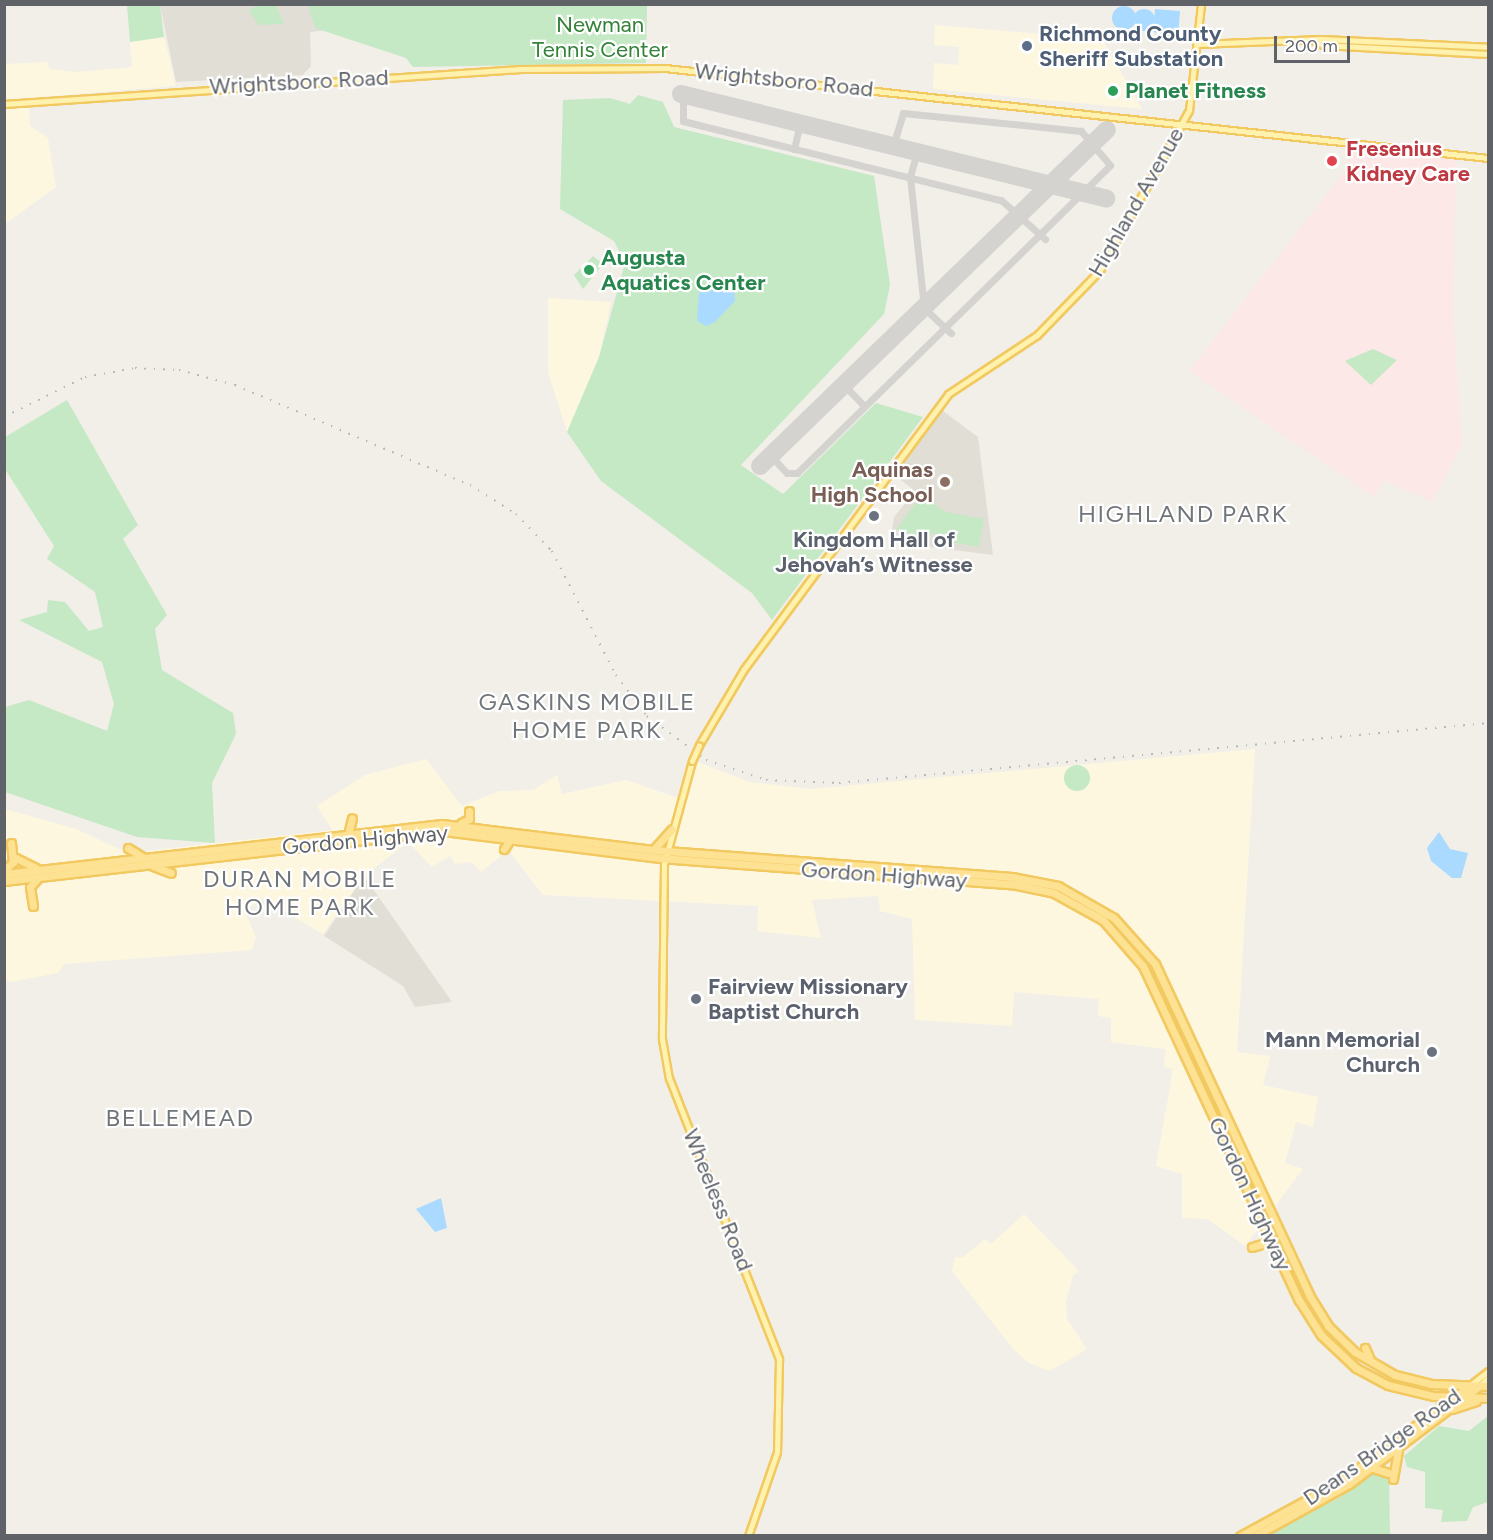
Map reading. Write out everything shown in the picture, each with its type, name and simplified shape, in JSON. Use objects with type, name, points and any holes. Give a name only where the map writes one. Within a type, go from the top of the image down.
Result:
[{"type":"highway","points":[[455,824],[468,820],[469,811]]},
{"type":"highway","points":[[344,832],[354,826],[352,818]]},
{"type":"highway","name":"Gordon Highway","points":[[4,882],[44,873],[127,860],[344,832],[455,824],[647,849],[667,855],[1022,878],[1091,902],[1121,924],[1155,964],[1268,1207],[1323,1319],[1355,1352],[1387,1371],[1422,1382],[1488,1386]]},
{"type":"highway","points":[[647,849],[663,844],[672,829]]},
{"type":"highway","name":"Gordon Highway","points":[[4,873],[109,869],[378,836],[443,831],[667,855],[1017,885],[1054,893],[1096,914],[1148,974],[1305,1312],[1327,1341],[1364,1373],[1420,1394],[1488,1399]]},
{"type":"highway","points":[[372,847],[378,836]]},
{"type":"highway","points":[[504,849],[512,838]]},
{"type":"highway","points":[[4,873],[13,860],[11,843]]},
{"type":"highway","points":[[127,860],[128,848],[144,858]]},
{"type":"highway","points":[[16,858],[44,873],[31,883],[33,906]]},
{"type":"highway","points":[[109,869],[157,866],[171,873],[170,864],[178,860]]},
{"type":"highway","points":[[4,882],[19,883],[28,892]]},
{"type":"highway","points":[[1268,1207],[1278,1209]]},
{"type":"highway","points":[[1252,1247],[1267,1243],[1275,1249]]},
{"type":"highway","points":[[1365,1348],[1366,1357],[1387,1371]]},
{"type":"highway","name":"Deans Bridge Road","points":[[1437,1414],[1469,1386]]},
{"type":"highway","name":"Deans Bridge Road","points":[[1255,1536],[1368,1471],[1408,1435],[1479,1386]]},
{"type":"highway","points":[[1420,1394],[1437,1414],[1488,1399]]},
{"type":"highway","points":[[1368,1471],[1378,1467],[1391,1476],[1394,1457],[1402,1442]]},
{"type":"highway","name":"Deans Bridge Road","points":[[1240,1536],[1325,1491],[1402,1442]]},
{"type":"main road","name":"Highland Avenue","points":[[667,855],[692,760],[744,669],[948,394],[1037,335],[1100,270],[1183,123],[1192,101],[1201,4]]},
{"type":"main road","points":[[1313,40],[1323,45],[1488,54]]},
{"type":"main road","points":[[1198,44],[1313,40],[1488,47]]},
{"type":"main road","name":"Wrightsboro Road","points":[[4,104],[500,70],[649,68],[1183,123],[1488,158]]},
{"type":"main road","name":"Wheeless Road","points":[[667,855],[662,1039],[664,1056],[779,1359],[777,1452],[748,1536]]},
{"type":"main road","name":"Deans Bridge Road","points":[[1469,1386],[1488,1371]]},
{"type":"main road","name":"Deans Bridge Road","points":[[1479,1386],[1488,1378]]},
{"type":"shaded area","points":[[160,5],[312,5],[327,30],[310,32],[311,66],[303,75],[176,82]]},
{"type":"shaded area","points":[[935,25],[1102,39],[1142,109],[933,89],[934,63],[958,65],[959,47],[934,45]]},
{"type":"shaded area","points":[[164,37],[176,86],[5,100],[4,64],[48,62],[49,69],[76,72],[132,67],[130,42]]},
{"type":"shaded area","points":[[29,107],[30,126],[48,138],[56,187],[5,224],[5,109]]},
{"type":"shaded area","points":[[1350,149],[1456,158],[1453,309],[1462,444],[1432,502],[1384,480],[1374,497],[1189,371],[1346,169]]},
{"type":"shaded area","points":[[548,298],[611,302],[599,357],[567,432],[548,372]]},
{"type":"shaded area","name":"Aquinas High School","points":[[939,408],[978,437],[993,555],[890,542],[894,517],[915,491],[893,474]]},
{"type":"shaded area","points":[[1255,749],[1237,1052],[1270,1056],[1263,1085],[1318,1097],[1313,1127],[1296,1122],[1285,1163],[1303,1169],[1245,1246],[1208,1219],[1182,1218],[1182,1174],[1156,1166],[1173,1069],[1164,1067],[1166,1049],[1111,1042],[1111,1018],[1098,1016],[1099,999],[1014,992],[1012,1026],[915,1020],[912,919],[880,911],[878,896],[812,900],[821,938],[757,931],[758,906],[543,895],[508,850],[481,872],[472,862],[455,864],[450,856],[432,867],[408,842],[364,876],[323,934],[261,898],[245,912],[256,937],[252,950],[64,964],[58,973],[10,982],[5,979],[5,809],[76,829],[128,853],[332,830],[317,806],[365,775],[426,759],[462,806],[499,791],[533,790],[557,775],[562,794],[626,780],[684,800],[698,762],[749,782],[811,789]]},
{"type":"shaded area","points":[[364,876],[452,1002],[415,1007],[403,986],[324,936]]},
{"type":"shaded area","points":[[1024,1214],[1079,1271],[1073,1275],[1066,1303],[1067,1319],[1087,1349],[1050,1371],[1029,1363],[1013,1349],[952,1271],[955,1257],[963,1257],[985,1239],[991,1244]]},
{"type":"green space","points":[[127,5],[160,5],[164,37],[130,42]]},
{"type":"green space","points":[[259,5],[276,5],[284,24],[259,25],[248,10]]},
{"type":"green space","name":"Newman Tennis Center","points":[[308,5],[647,5],[646,63],[413,67],[406,58],[315,28]]},
{"type":"green space","points":[[638,95],[663,102],[674,127],[874,176],[890,285],[884,314],[741,465],[783,494],[876,403],[923,417],[772,620],[752,593],[601,481],[567,432],[599,357],[625,263],[614,241],[560,209],[563,100],[610,98],[630,104]]},
{"type":"green space","name":"Augusta Aquatics Center","points":[[593,256],[603,264],[583,289],[574,275]]},
{"type":"green space","points":[[1373,349],[1397,360],[1371,385],[1345,361]]},
{"type":"green space","points":[[67,400],[138,525],[123,539],[167,615],[155,629],[162,670],[233,713],[236,734],[212,783],[215,843],[137,837],[5,792],[5,707],[29,700],[107,731],[114,704],[102,662],[19,620],[47,612],[48,600],[65,602],[89,631],[103,627],[95,592],[47,559],[54,546],[5,469],[5,437]]},
{"type":"green space","points":[[921,495],[946,512],[984,519],[979,547],[935,539],[936,532],[926,538],[896,530]]},
{"type":"green space","points":[[1077,765],[1086,769],[1090,778],[1086,787],[1077,791],[1068,787],[1064,778],[1068,769]]},
{"type":"green space","points":[[1488,1416],[1488,1502],[1473,1507],[1467,1521],[1441,1522],[1443,1510],[1425,1508],[1425,1472],[1407,1467],[1404,1456],[1439,1426],[1469,1431]]},
{"type":"green space","points":[[1370,1474],[1389,1476],[1390,1535],[1261,1536],[1337,1499]]},
{"type":"water","points":[[1119,6],[1129,6],[1136,13],[1136,23],[1129,30],[1119,30],[1112,23],[1112,13]]},
{"type":"water","points":[[1144,9],[1152,12],[1155,20],[1152,28],[1144,31],[1136,28],[1133,20],[1136,12]]},
{"type":"water","points":[[1155,9],[1180,11],[1178,37],[1153,32]]},
{"type":"water","points":[[734,287],[735,301],[715,322],[706,326],[697,321],[699,292]]},
{"type":"water","points":[[1439,832],[1450,849],[1468,853],[1461,878],[1452,878],[1431,861],[1427,848]]},
{"type":"water","points":[[441,1198],[447,1228],[435,1232],[416,1209]]},
{"type":"taxiway","points":[[683,95],[683,121],[1001,200],[1045,239]]},
{"type":"taxiway","points":[[771,456],[787,473],[797,473],[1110,165],[1081,131],[903,113],[893,146]]},
{"type":"taxiway","points":[[794,149],[800,123]]},
{"type":"taxiway","points":[[917,152],[910,177],[924,308],[951,333]]},
{"type":"taxiway","points":[[844,385],[864,406]]},
{"type":"runway","points":[[681,94],[1106,198]]},
{"type":"runway","points":[[760,466],[1107,130]]},
{"type":"railway","points":[[4,417],[85,377],[135,368],[179,370],[235,385],[470,485],[516,514],[552,551],[616,675],[647,716],[706,760],[766,780],[839,783],[1488,723]]},
{"type":"place","name":"Richmond County Sheriff Substation","points":[[1027,46]]},
{"type":"place","name":"Planet Fitness","points":[[1113,91]]},
{"type":"place","name":"Fresenius Kidney Care","points":[[1332,161]]},
{"type":"place","name":"Augusta Aquatics Center","points":[[589,270]]},
{"type":"place","name":"Aquinas High School","points":[[945,482]]},
{"type":"place","name":"Kingdom Hall of Jehovah’s Witnesse","points":[[874,516]]},
{"type":"place","name":"Fairview Missionary Baptist Church","points":[[696,999]]},
{"type":"place","name":"Mann Memorial Church","points":[[1432,1052]]},
{"type":"district","name":"HIGHLAND PARK","points":[[1183,514]]},
{"type":"district","name":"GASKINS MOBILE HOME PARK","points":[[587,716]]},
{"type":"district","name":"DURAN MOBILE HOME PARK","points":[[300,893]]},
{"type":"district","name":"BELLEMEAD","points":[[180,1118]]}]
